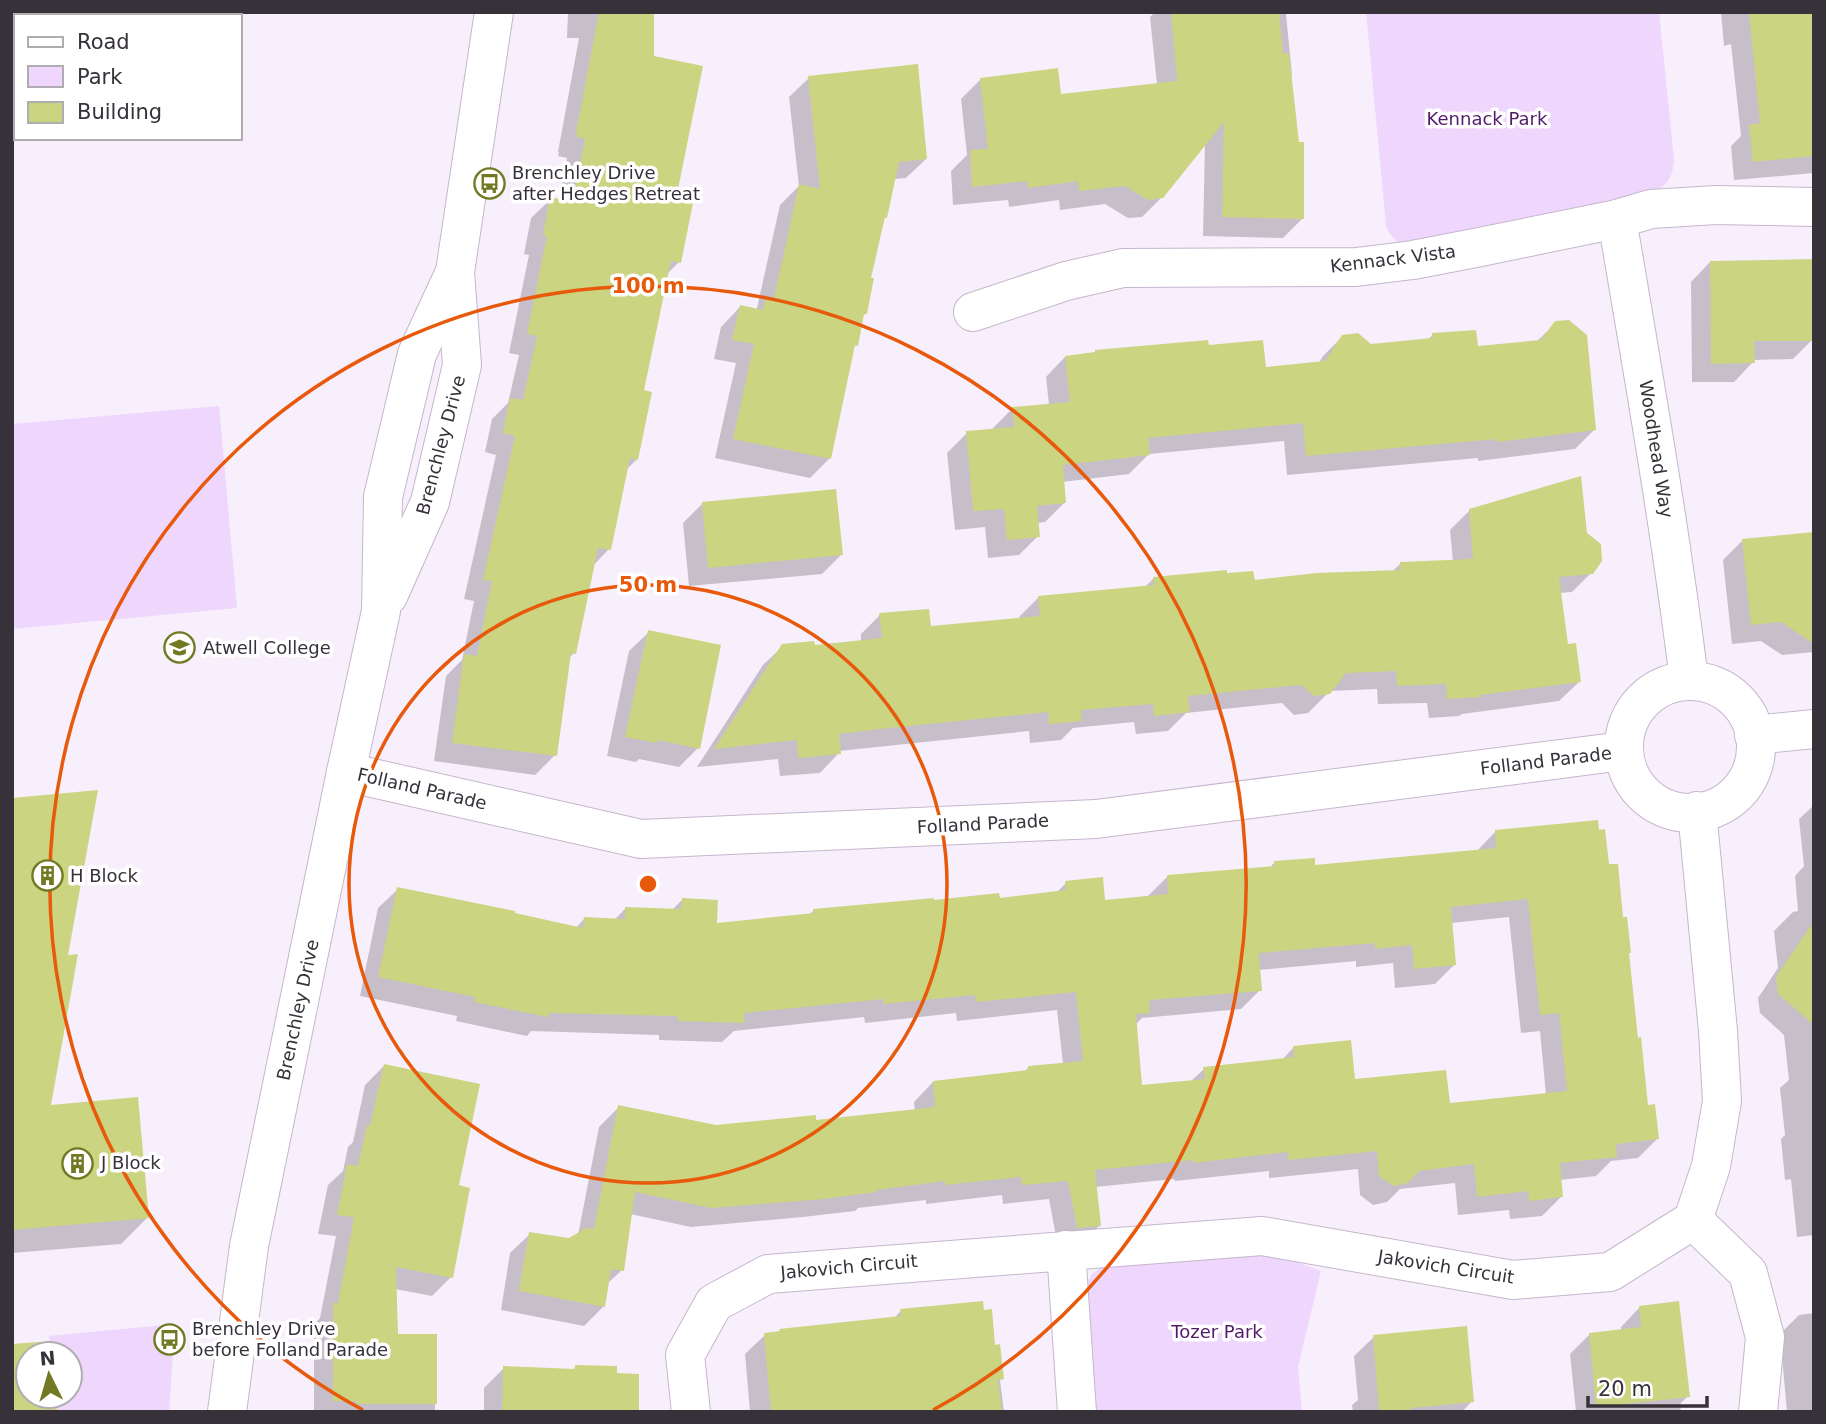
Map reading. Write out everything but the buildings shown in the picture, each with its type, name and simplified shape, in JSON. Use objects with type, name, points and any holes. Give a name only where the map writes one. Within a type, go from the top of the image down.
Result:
[{"type":"street","name":"Brenchley Drive","points":[[381,611],[430,502],[462,365],[455,272],[494,12]]},
{"type":"street","name":"Kennack Vista","points":[[974,312],[1066,281],[1123,268],[1356,267],[1413,260],[1617,219],[1651,209],[1716,205],[1814,208]]},
{"type":"street","name":"Woodhead Way","points":[[1617,219],[1675,566],[1689,680]]},
{"type":"street","name":"Brenchley Drive","points":[[227,1412],[249,1246],[381,611],[383,497],[417,354],[455,272]]},
{"type":"street","points":[[400,426],[445,437]]},
{"type":"street","points":[[1689,680],[1720,687],[1738,701],[1751,719],[1756,750],[1752,772],[1739,792],[1721,805],[1706,811],[1683,813],[1661,806],[1642,793],[1629,773],[1623,751],[1624,734],[1633,713],[1647,695],[1667,684],[1689,680]]},
{"type":"street","points":[[1754,735],[1814,729]]},
{"type":"street","name":"Folland Parade","points":[[346,772],[641,839],[1096,819],[1623,751]]},
{"type":"street","points":[[1697,811],[1722,1101],[1711,1166],[1693,1220],[1748,1273],[1765,1337],[1758,1412]]},
{"type":"street","name":"Jakovich Circuit","points":[[691,1412],[685,1354],[714,1303],[768,1274],[1262,1236],[1513,1280],[1610,1272],[1693,1220]]},
{"type":"street","points":[[1066,1250],[1077,1412]]},
{"type":"green space","name":"Kennack Park","points":[[1366,12],[1659,12],[1674,159],[1669,179],[1661,188],[1411,247],[1399,242],[1386,226]]},
{"type":"green space","points":[[219,406],[237,608],[12,629],[12,424]]},
{"type":"green space","name":"Tozer Park","points":[[1258,1254],[1293,1261],[1321,1271],[1298,1367],[1302,1412],[1092,1412],[1084,1288],[1092,1274],[1107,1263]]},
{"type":"green space","points":[[175,1324],[169,1412],[57,1412],[84,1410],[84,1340],[50,1340],[49,1336]]},
{"type":"place","name":"Brenchley Drive after Hedges Retreat","points":[[489,183]]},
{"type":"place","name":"Atwell College","points":[[180,648]]},
{"type":"place","name":"H Block","points":[[47,876]]},
{"type":"place","name":"J Block","points":[[78,1163]]},
{"type":"place","name":"Brenchley Drive before Folland Parade","points":[[169,1339]]}]
